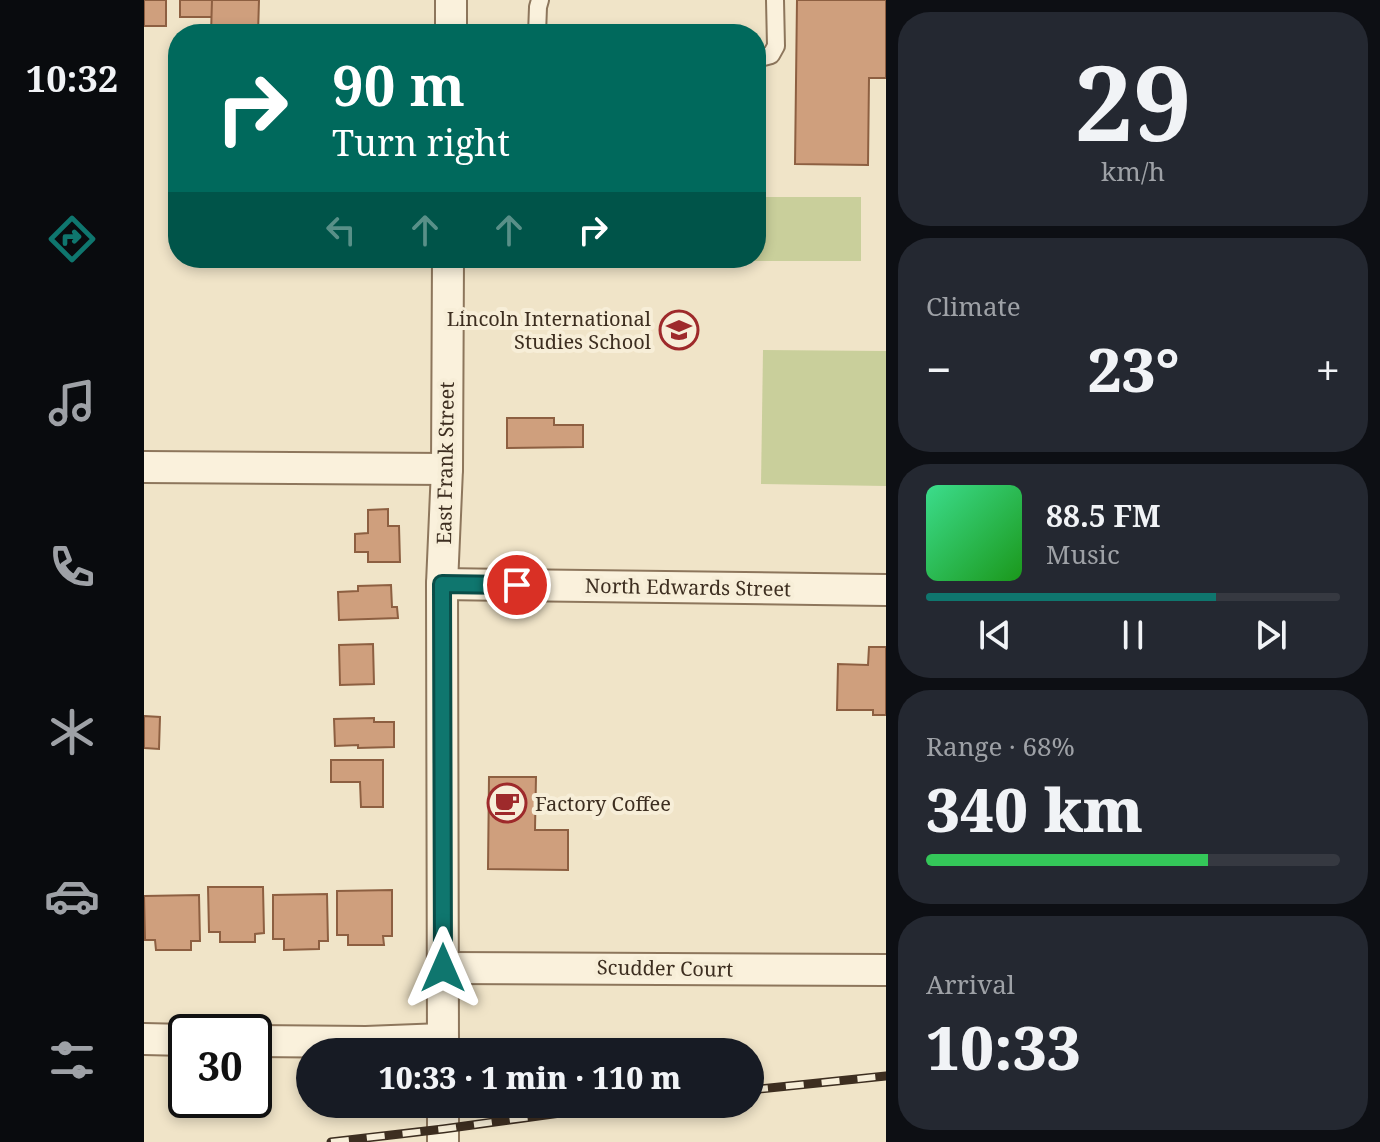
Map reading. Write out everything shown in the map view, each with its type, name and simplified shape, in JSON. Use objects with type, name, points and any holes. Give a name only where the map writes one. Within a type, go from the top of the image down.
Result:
[{"type":"street","points":[[451,0],[451,24]]},
{"type":"street","name":"East Frank Street","points":[[443,1038],[442,584],[447,469],[448,268]]},
{"type":"street","points":[[144,467],[447,469]]},
{"type":"street","name":"North Edwards Street","points":[[442,584],[886,590]]},
{"type":"street","name":"Scudder Court","points":[[443,968],[886,970]]},
{"type":"street","points":[[144,1039],[168,1040]]},
{"type":"street","points":[[272,1041],[296,1041]]},
{"type":"street","points":[[443,1118],[443,1142]]},
{"type":"lane","points":[[537,24],[540,0]]},
{"type":"lane","points":[[766,56],[771,55],[776,46],[775,0]]},
{"type":"green space","points":[[766,197],[861,197],[861,261],[766,261]]},
{"type":"green space","points":[[763,350],[886,351],[886,486],[761,484]]},
{"type":"building","points":[[144,0],[166,0],[166,26],[144,26]]},
{"type":"building","points":[[180,0],[212,0],[212,17],[180,17]]},
{"type":"building","points":[[212,0],[259,0],[258,24],[211,24]]},
{"type":"building","points":[[797,0],[886,0],[886,78],[869,78],[868,165],[795,164]]},
{"type":"building","points":[[507,418],[554,418],[554,425],[583,425],[583,447],[507,448]]},
{"type":"building","points":[[388,509],[388,526],[399,526],[400,562],[368,562],[368,552],[355,552],[355,534],[368,533],[368,510]]},
{"type":"building","points":[[391,585],[392,607],[397,607],[398,618],[339,620],[338,592],[358,591],[358,586]]},
{"type":"building","points":[[373,644],[374,684],[340,685],[339,645]]},
{"type":"building","points":[[869,647],[886,647],[886,715],[873,715],[873,710],[837,710],[838,664],[868,665]]},
{"type":"building","points":[[144,716],[160,717],[159,749],[144,748]]},
{"type":"building","points":[[374,718],[374,722],[394,722],[394,747],[335,746],[334,719]]},
{"type":"building","points":[[331,760],[383,760],[383,807],[361,807],[360,782],[331,782]]},
{"type":"building","points":[[489,777],[536,777],[535,830],[568,830],[568,870],[488,869]]},
{"type":"building","points":[[208,887],[263,887],[264,933],[255,934],[255,942],[220,942],[220,932],[209,932]]},
{"type":"building","points":[[392,890],[392,936],[383,936],[384,945],[348,945],[348,935],[337,935],[337,891]]},
{"type":"building","points":[[327,894],[328,941],[319,941],[319,949],[284,950],[284,939],[273,939],[273,895]]},
{"type":"building","points":[[199,895],[200,941],[191,941],[191,950],[156,950],[155,940],[145,940],[144,896]]},
{"type":"railway","points":[[764,1089],[886,1076]]},
{"type":"railway","points":[[331,1142],[524,1118]]},
{"type":"place","name":"Lincoln International Studies School","points":[[679,330]]},
{"type":"place","name":"Factory Coffee","points":[[507,803]]},
{"type":"route","points":[[443,968],[442,584],[517,585]]}]
